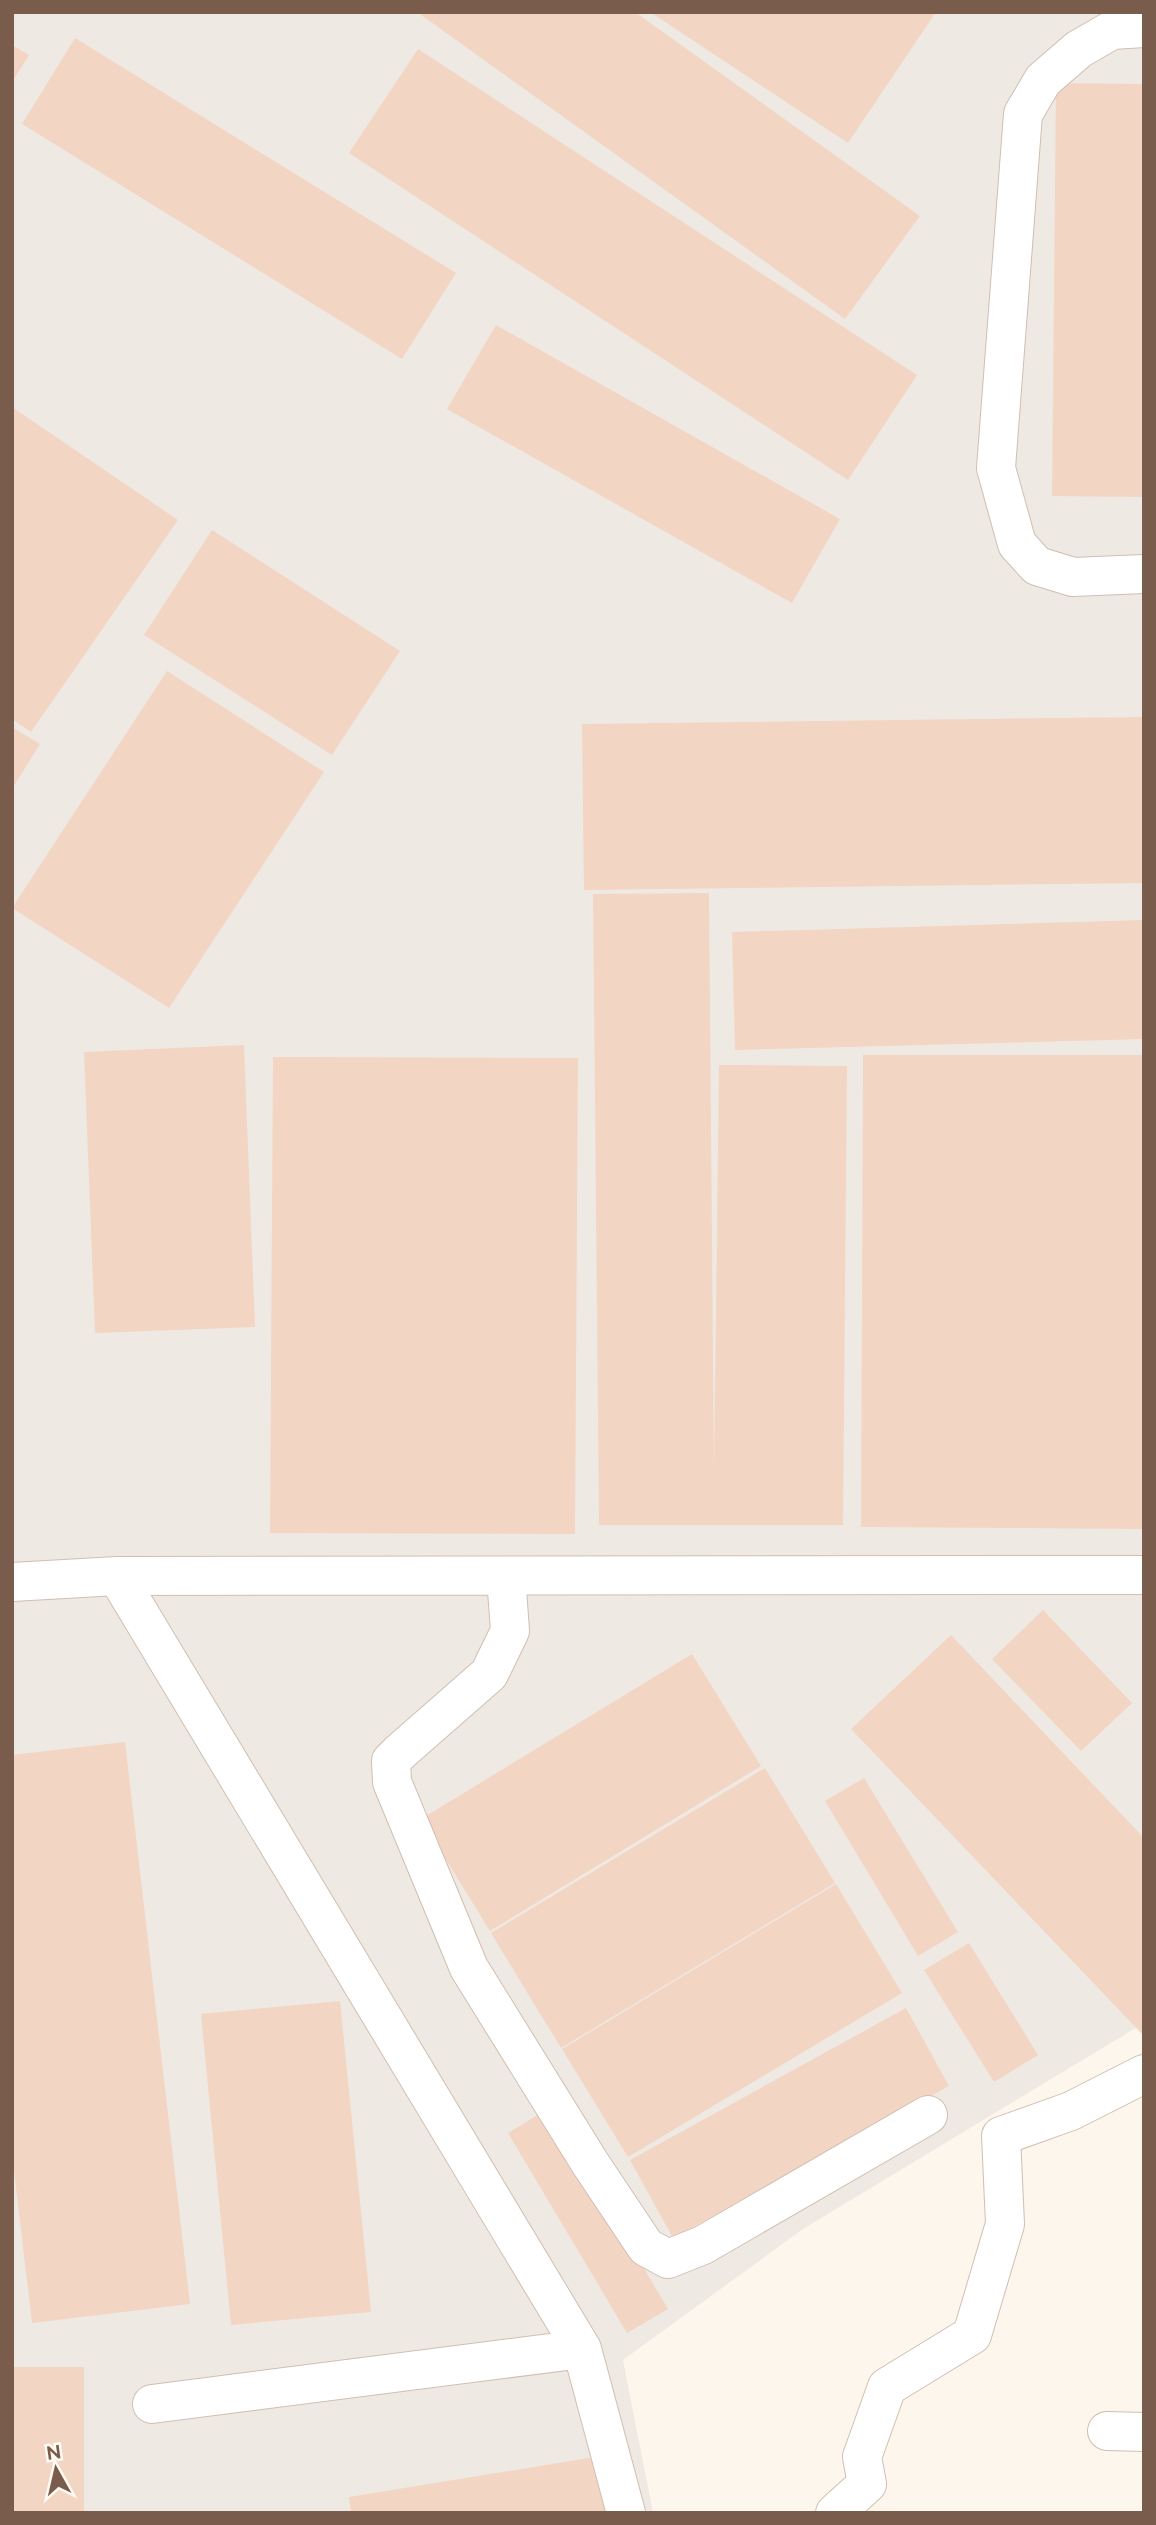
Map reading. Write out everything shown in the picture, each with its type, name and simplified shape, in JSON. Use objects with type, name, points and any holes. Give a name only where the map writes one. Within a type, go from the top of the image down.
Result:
[{"type":"street","points":[[1144,28],[1112,30],[1079,49],[1043,80],[1023,114],[996,468],[1017,544],[1037,566],[1073,577],[1144,574]]},
{"type":"street","points":[[12,1582],[117,1576],[1144,1575]]},
{"type":"street","points":[[117,1576],[582,2348],[626,2513]]},
{"type":"street","points":[[506,1576],[510,1632],[489,1674],[391,1761],[392,1782],[469,1968],[590,2163],[646,2247],[668,2259],[703,2245],[928,2115]]},
{"type":"street","points":[[835,2513],[867,2484],[862,2457],[887,2387],[972,2335],[1005,2224],[1001,2136],[1071,2111],[1144,2074]]},
{"type":"street","points":[[152,2404],[582,2348]]},
{"type":"shaded area","points":[[12,12],[1144,12],[1144,2023],[803,2229],[623,2360],[653,2513],[12,2513]]},
{"type":"building","points":[[417,12],[635,12],[920,216],[845,319]]},
{"type":"building","points":[[650,12],[936,12],[848,143]]},
{"type":"building","points":[[75,38],[456,273],[402,359],[22,124]]},
{"type":"building","points":[[12,45],[29,55],[12,82]]},
{"type":"building","points":[[418,49],[917,375],[848,480],[349,153]]},
{"type":"building","points":[[1056,83],[1144,84],[1144,497],[1052,496]]},
{"type":"building","points":[[496,325],[840,519],[792,603],[447,409]]},
{"type":"building","points":[[12,407],[178,520],[31,732],[12,719]]},
{"type":"building","points":[[212,530],[400,651],[332,755],[144,635]]},
{"type":"building","points":[[167,671],[324,772],[169,1008],[12,908]]},
{"type":"building","points":[[1144,717],[1144,883],[584,890],[582,724]]},
{"type":"building","points":[[12,727],[40,744],[12,789]]},
{"type":"building","points":[[709,893],[714,1472],[719,1065],[847,1066],[843,1525],[599,1525],[593,894]]},
{"type":"building","points":[[1144,920],[1144,1039],[735,1050],[732,932]]},
{"type":"building","points":[[244,1045],[255,1327],[95,1333],[84,1052]]},
{"type":"building","points":[[863,1055],[1144,1055],[1144,1529],[861,1527]]},
{"type":"building","points":[[273,1057],[578,1058],[575,1534],[270,1533]]},
{"type":"building","points":[[1043,1610],[1132,1703],[1081,1751],[992,1659]]},
{"type":"building","points":[[951,1635],[1144,1838],[1144,2036],[851,1729]]},
{"type":"building","points":[[692,1654],[761,1766],[490,1931],[421,1819]]},
{"type":"building","points":[[125,1742],[190,2304],[32,2323],[12,2154],[12,1755]]},
{"type":"building","points":[[765,1768],[835,1883],[561,2048],[491,1933]]},
{"type":"building","points":[[864,1778],[958,1932],[918,1956],[825,1801]]},
{"type":"building","points":[[836,1884],[902,1993],[628,2157],[562,2049]]},
{"type":"building","points":[[969,1943],[1038,2055],[994,2082],[924,1970]]},
{"type":"building","points":[[340,2001],[371,2312],[231,2325],[201,2014]]},
{"type":"building","points":[[906,2008],[949,2086],[673,2238],[630,2160]]},
{"type":"building","points":[[549,2108],[668,2309],[627,2333],[508,2133]]},
{"type":"building","points":[[12,2367],[84,2367],[84,2513],[12,2513]]},
{"type":"building","points":[[601,2456],[610,2513],[351,2513],[349,2497]]}]
